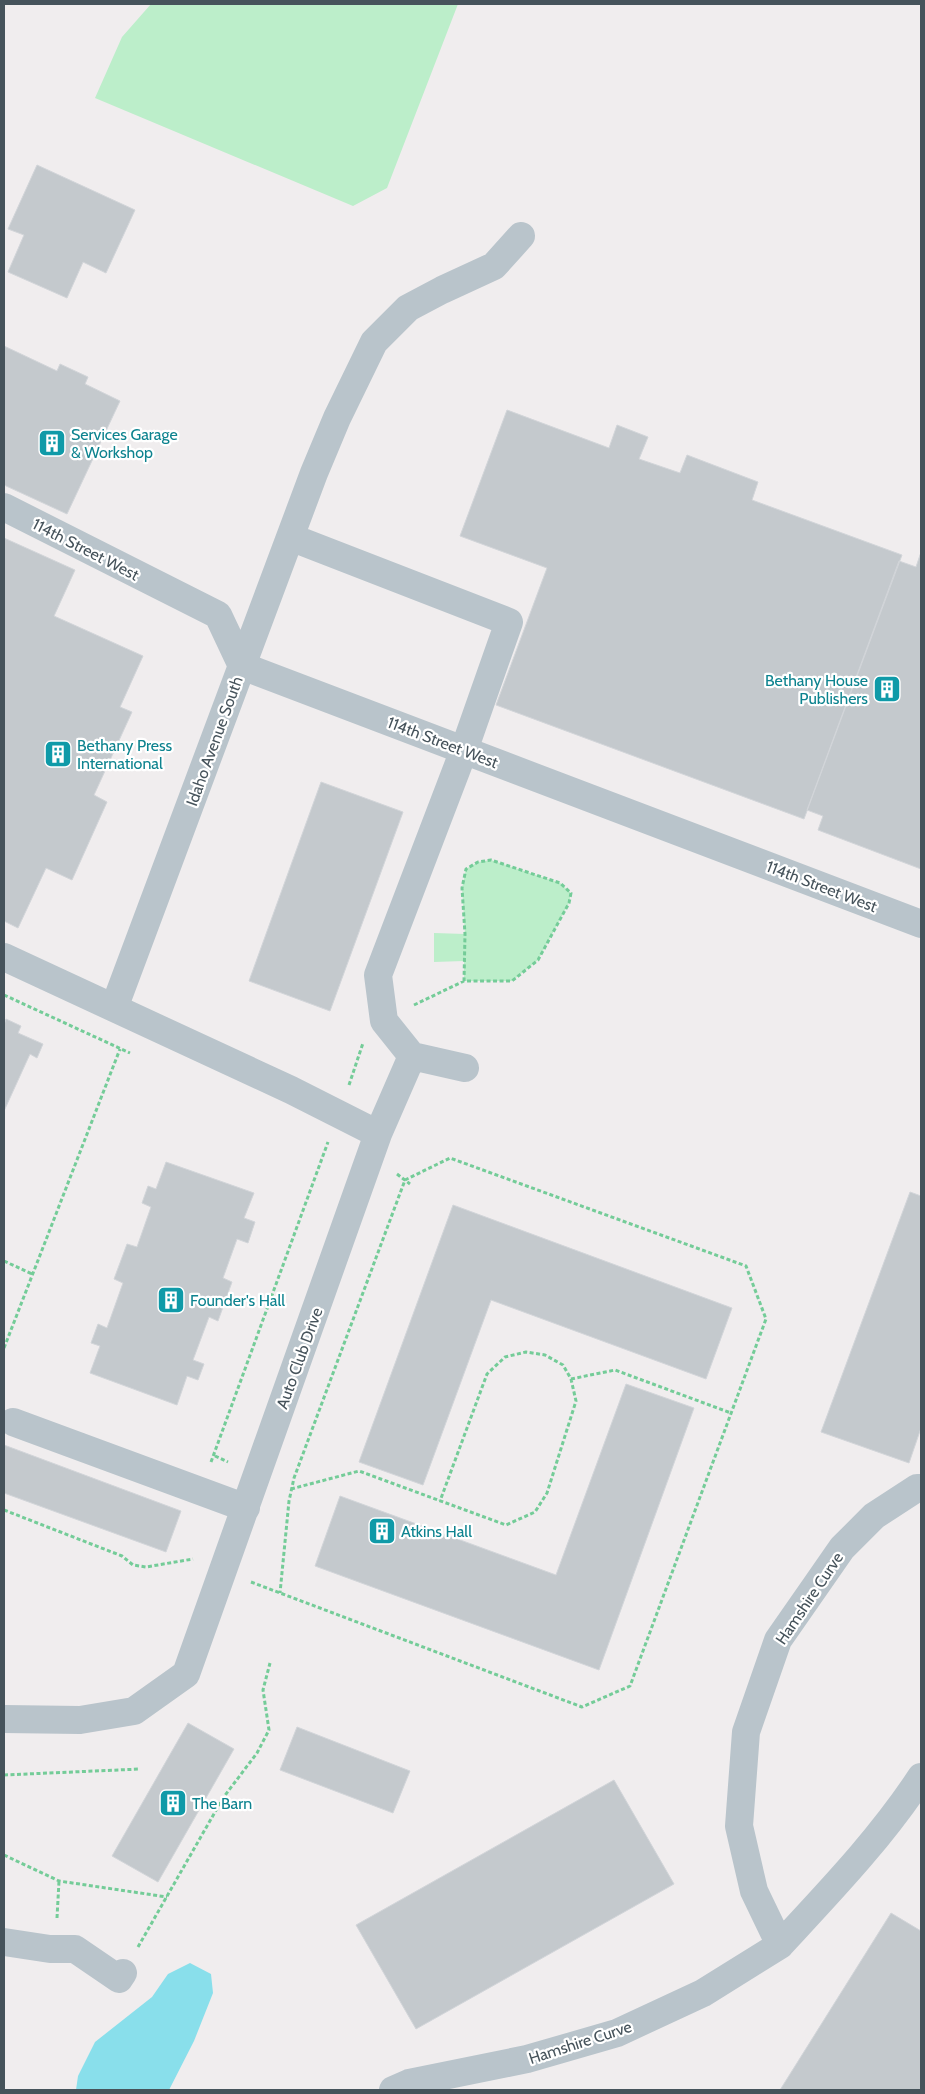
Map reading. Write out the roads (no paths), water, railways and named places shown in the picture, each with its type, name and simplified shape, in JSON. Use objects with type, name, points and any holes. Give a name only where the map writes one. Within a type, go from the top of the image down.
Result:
[{"type":"street","name":"Idaho Avenue South","points":[[114,1008],[314,473],[374,342],[408,308],[494,266],[522,236]]},
{"type":"street","name":"114th Street West","points":[[4,507],[218,615],[242,666],[921,924]]},
{"type":"street","points":[[290,537],[509,622],[464,750],[378,975],[384,1021],[412,1056],[465,1068]]},
{"type":"street","points":[[4,957],[378,1134]]},
{"type":"street","name":"Auto Club Drive","points":[[4,1719],[80,1720],[134,1711],[186,1674],[378,1134],[412,1056]]},
{"type":"street","points":[[12,1422],[246,1508]]},
{"type":"street","name":"Hamshire Curve","points":[[780,1945],[754,1891],[740,1826],[746,1732],[778,1640],[842,1548],[874,1516],[917,1488],[921,1488]]},
{"type":"street","name":"Hamshire Curve","points":[[393,2090],[409,2083],[527,2059],[617,2033],[703,1993],[780,1945],[850,1870],[919,1786]]},
{"type":"street","points":[[4,1942],[50,1950],[75,1949],[119,1979],[123,1973]]},
{"type":"water","points":[[190,1963],[211,1974],[213,1993],[194,2041],[169,2090],[76,2090],[78,2076],[95,2042],[152,1997],[168,1974]]},
{"type":"place","name":"Services Garage & Workshop","points":[[52,443]]},
{"type":"place","name":"Bethany House Publishers","points":[[887,689]]},
{"type":"place","name":"Bethany Press International","points":[[58,754]]},
{"type":"place","name":"Founder's Hall","points":[[171,1300]]},
{"type":"place","name":"Atkins Hall","points":[[382,1531]]},
{"type":"place","name":"The Barn","points":[[173,1803]]}]
